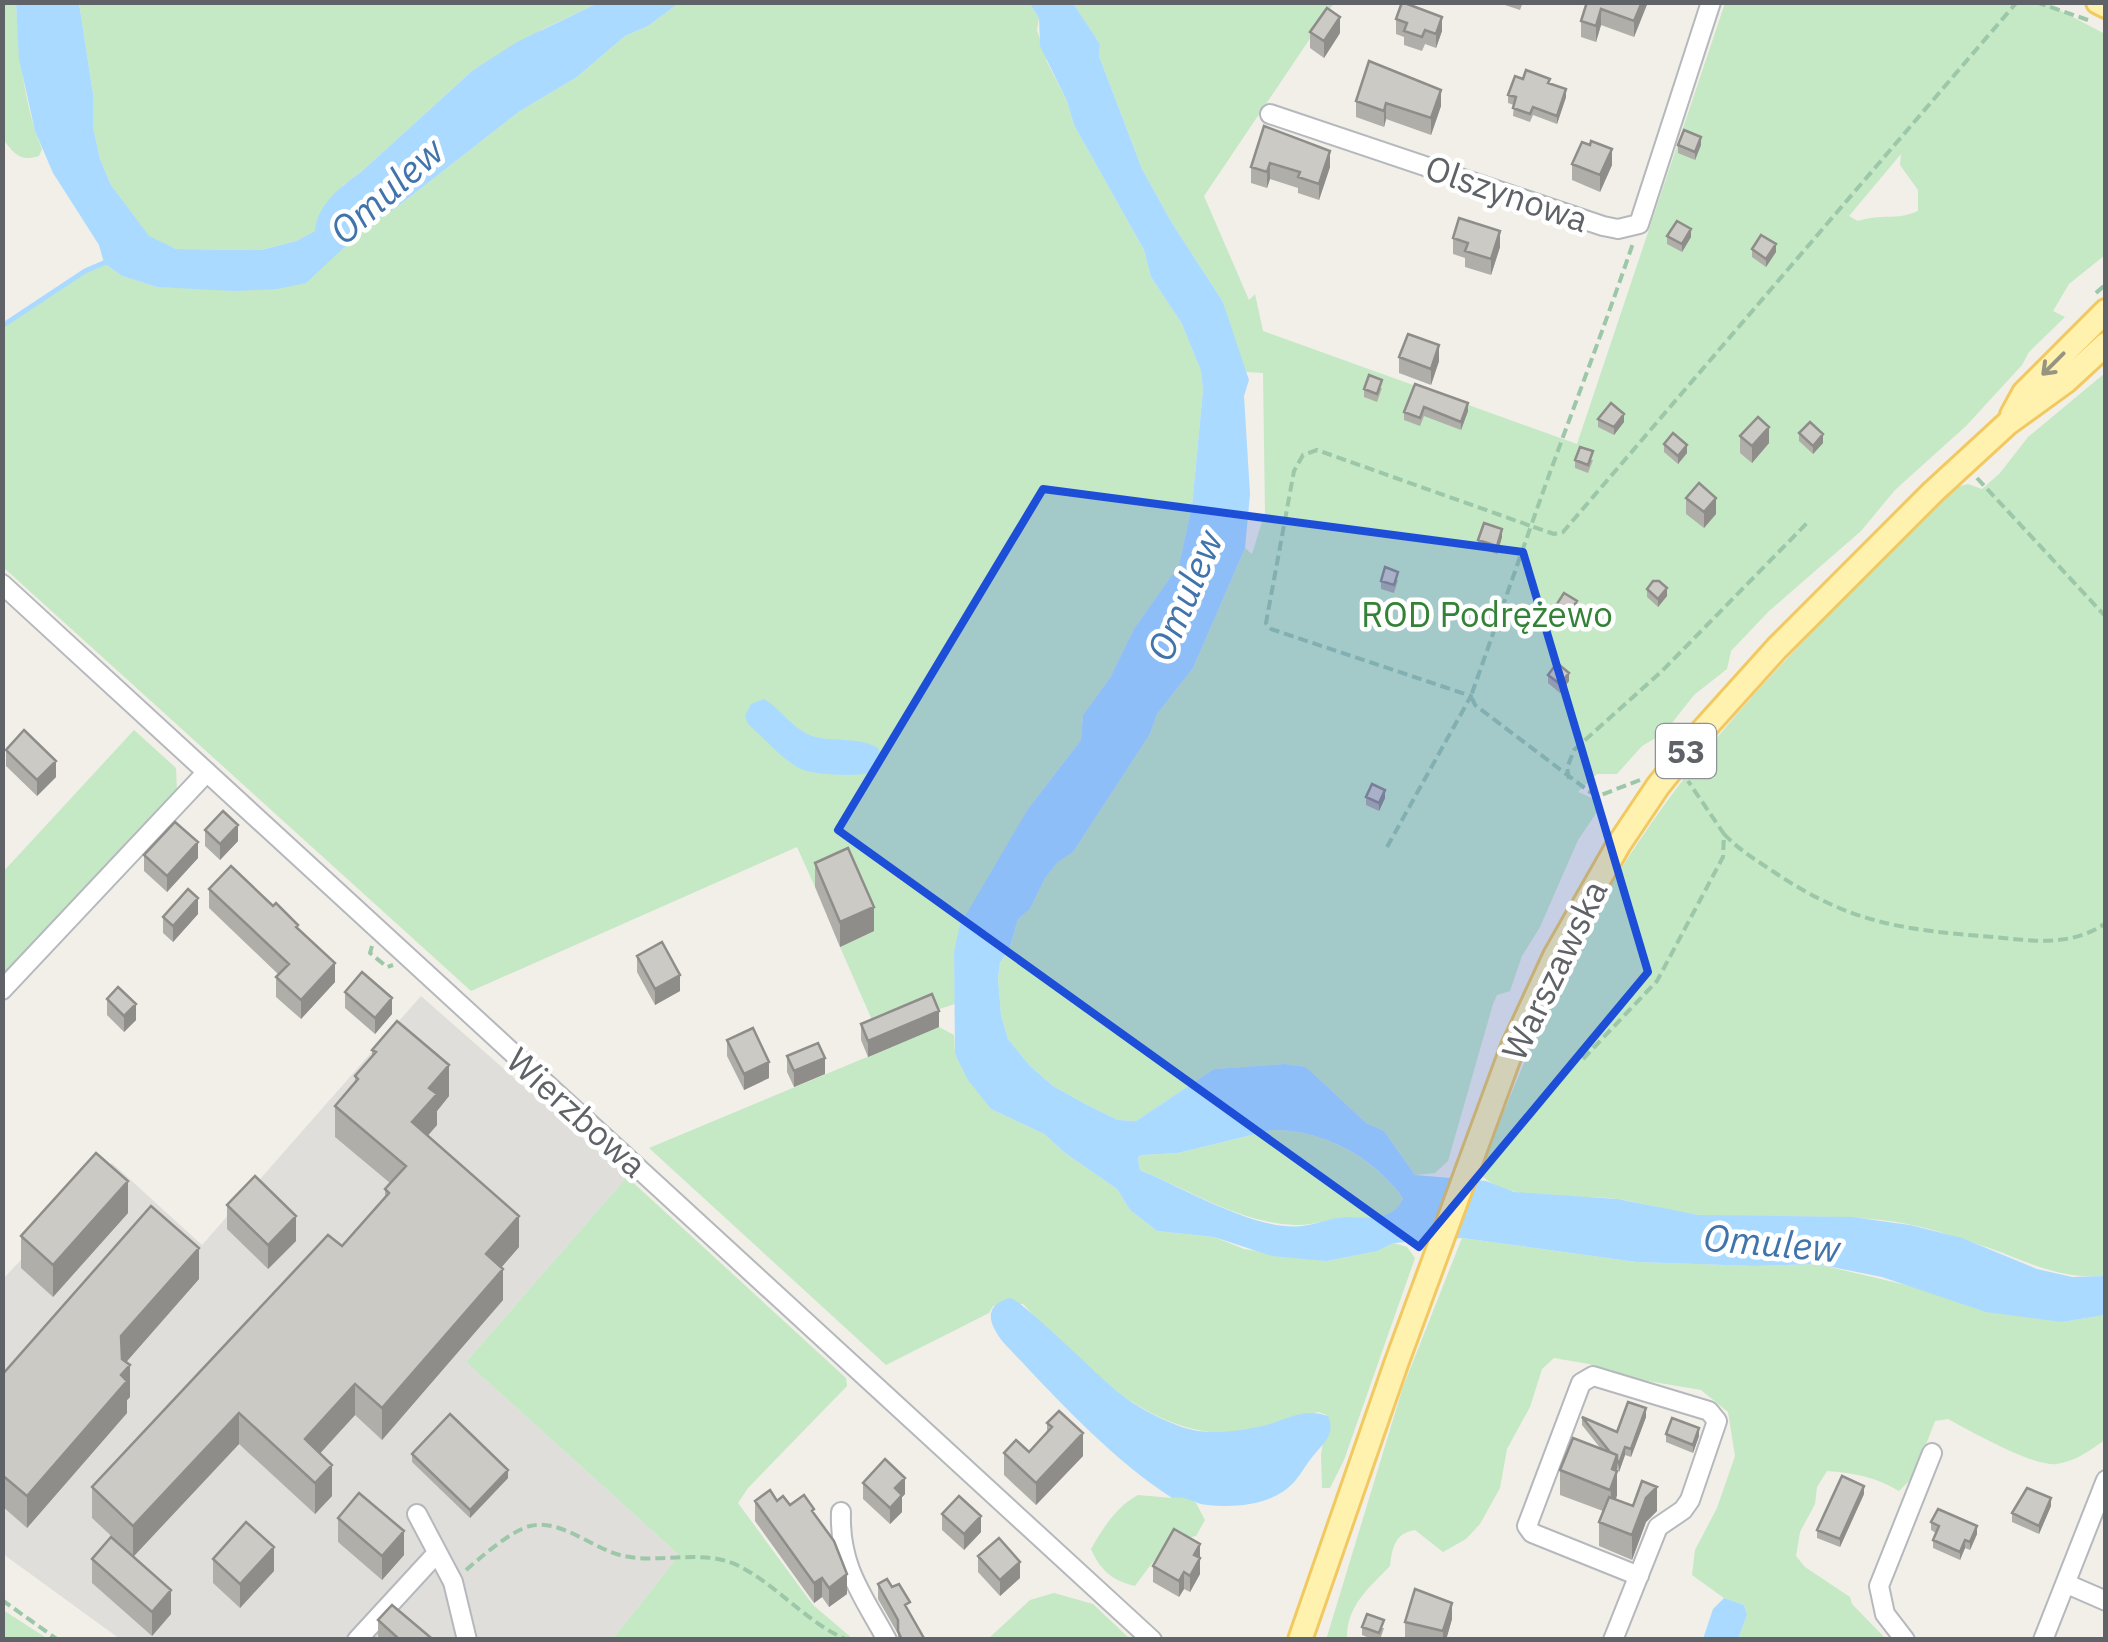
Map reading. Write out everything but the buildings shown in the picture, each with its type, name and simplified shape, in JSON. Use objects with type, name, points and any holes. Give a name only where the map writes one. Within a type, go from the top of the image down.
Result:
[{"type":"main road","name":"Warszawska","points":[[2008,422],[2024,393],[2106,310]]},
{"type":"main road","name":"Warszawska","points":[[1300,1640],[1512,1048],[1555,956],[1602,871],[1658,786],[1777,648],[2008,422],[2066,381],[2106,344]]},
{"type":"street","name":"Olszynowa","points":[[1270,114],[1603,226],[1618,229],[1639,224],[1710,2]]},
{"type":"street","name":"Wierzbowa","points":[[2,584],[1152,1640]]},
{"type":"street","points":[[2,990],[206,772]]},
{"type":"street","points":[[1613,1640],[1658,1527],[1683,1510],[1690,1500],[1717,1420],[1709,1411],[1593,1376],[1581,1383],[1527,1526],[1532,1533],[1638,1576]]},
{"type":"street","points":[[1905,1640],[1885,1614],[1879,1586],[1932,1453]]},
{"type":"street","points":[[2043,1640],[2106,1480]]},
{"type":"street","points":[[841,1512],[844,1560],[887,1640]]},
{"type":"street","points":[[417,1514],[453,1582],[468,1640]]},
{"type":"street","points":[[357,1640],[437,1552]]},
{"type":"street","points":[[2068,1584],[2106,1601]]},
{"type":"path","points":[[1658,786],[1634,780],[1601,795],[1569,779],[1480,712],[1471,696],[1271,630],[1266,624],[1294,471],[1303,455],[1317,450],[1554,534],[1563,532],[2017,2]]},
{"type":"path","points":[[2036,2],[2101,11]]},
{"type":"path","points":[[1387,847],[1471,696],[1639,224]]},
{"type":"path","points":[[1963,464],[2106,617]]},
{"type":"path","points":[[1569,779],[1567,768],[1574,750],[1662,671],[1808,522]]},
{"type":"path","points":[[1677,762],[1724,834],[1798,889],[1846,912],[1891,927],[2052,940],[2084,937],[2106,922]]},
{"type":"path","points":[[1583,1059],[1657,980],[1722,857],[1724,834]]},
{"type":"path","points":[[453,1582],[517,1533],[530,1526],[548,1526],[622,1556],[719,1559],[737,1565],[820,1627],[847,1640]]},
{"type":"path","points":[[2,1600],[24,1612],[58,1640]]},
{"type":"highlighted area","points":[[1043,489],[1523,552],[1648,972],[1419,1247],[838,830]]},
{"type":"shaded area","points":[[421,996],[627,1177],[466,1362],[679,1555],[613,1639],[120,1639],[3,1554],[2,1280],[112,1163],[202,1245]]},
{"type":"green space","points":[[3,3],[16,3],[26,95],[42,149],[39,156],[32,158],[18,155],[3,139]]},
{"type":"green space","points":[[79,3],[598,3],[543,29],[472,71],[343,185],[315,231],[296,241],[261,250],[176,249],[149,237],[111,185],[100,159]]},
{"type":"green space","points":[[679,3],[1029,3],[1039,18],[1037,30],[1047,62],[1067,101],[1074,125],[1144,250],[1151,277],[1182,324],[1201,371],[1203,390],[1192,506],[1179,565],[1134,629],[1110,678],[1083,715],[1081,740],[1028,809],[954,950],[955,1004],[876,1029],[840,947],[874,931],[848,873],[815,887],[797,847],[471,991],[3,567],[3,326],[85,271],[104,263],[122,276],[157,287],[277,289],[352,242],[367,225],[397,207],[520,111],[577,77],[625,36],[648,26]]},
{"type":"green space","name":"ROD Podrężewo","points":[[1073,3],[1334,3],[1204,196],[1249,300],[1255,294],[1263,331],[1577,444],[1725,3],[2046,3],[2105,34],[2105,255],[2069,284],[2053,311],[2065,317],[2029,352],[2022,365],[1966,426],[1895,490],[1861,531],[1769,611],[1731,651],[1727,669],[1694,695],[1664,733],[1642,746],[1617,774],[1597,774],[1578,792],[1599,801],[1597,812],[1578,840],[1540,927],[1522,956],[1510,991],[1497,995],[1448,1161],[1435,1173],[1415,1175],[1384,1131],[1366,1123],[1306,1067],[1285,1064],[1214,1069],[1136,1121],[1118,1120],[1053,1086],[1008,1039],[1001,1015],[1000,963],[1009,951],[1018,919],[1030,909],[1058,862],[1073,852],[1150,734],[1157,714],[1193,668],[1245,548],[1252,554],[1265,512],[1263,373],[1243,368],[1223,302],[1142,169],[1099,56],[1100,44]],"holes":[[[1901,154],[1900,165],[1918,190],[1918,211],[1858,221],[1849,216]]]},
{"type":"green space","points":[[2105,373],[2105,1276],[2053,1271],[1955,1237],[1881,1220],[1701,1215],[1618,1199],[1524,1194],[1491,1182],[1479,1172],[1561,979],[1621,869],[1695,765],[1778,669],[1957,487],[1968,484],[1982,489],[2028,437]]},
{"type":"green space","points":[[134,730],[176,768],[177,791],[3,983],[2,873]]},
{"type":"green space","points":[[939,1027],[954,1035],[955,1054],[991,1109],[1044,1134],[1117,1189],[1130,1210],[1157,1231],[1214,1237],[1244,1249],[1327,1261],[1376,1251],[1394,1243],[1407,1247],[1415,1258],[1344,1460],[1330,1488],[1322,1488],[1321,1455],[1327,1415],[1318,1412],[1235,1432],[1204,1431],[1174,1423],[1117,1392],[1066,1349],[1023,1304],[993,1306],[989,1313],[886,1365],[649,1148]]},
{"type":"green space","points":[[1272,1130],[1310,1134],[1345,1148],[1377,1170],[1403,1198],[1394,1211],[1381,1216],[1302,1225],[1275,1223],[1235,1212],[1140,1170],[1138,1157],[1142,1155],[1178,1153]]},
{"type":"green space","points":[[627,1177],[846,1378],[847,1386],[738,1503],[813,1605],[853,1639],[613,1639],[679,1555],[466,1362]]},
{"type":"green space","points":[[1462,1238],[1636,1262],[1817,1264],[2062,1322],[2105,1315],[2105,1440],[2070,1461],[2046,1463],[2002,1447],[1948,1419],[1935,1421],[1914,1476],[1899,1491],[1865,1476],[1827,1471],[1800,1532],[1796,1556],[1805,1567],[1850,1597],[1852,1604],[1886,1639],[1738,1639],[1747,1615],[1744,1605],[1724,1598],[1692,1575],[1695,1550],[1717,1508],[1735,1456],[1728,1412],[1701,1390],[1630,1378],[1589,1364],[1554,1358],[1542,1369],[1530,1407],[1507,1449],[1500,1488],[1480,1524],[1466,1539],[1443,1552],[1415,1530],[1403,1534],[1394,1547],[1390,1566],[1355,1607],[1347,1639],[1326,1640],[1403,1387]]},
{"type":"green space","points":[[1138,1495],[1185,1495],[1196,1503],[1205,1520],[1196,1536],[1160,1554],[1135,1586],[1108,1574],[1091,1549],[1117,1512]]},
{"type":"green space","points":[[1054,1593],[1093,1604],[1130,1639],[988,1639],[1030,1600]]},
{"type":"green space","points":[[3,1610],[45,1637],[48,1639],[3,1639]]},
{"type":"water","name":"Omulew","points":[[16,3],[79,3],[100,159],[111,185],[149,236],[176,249],[261,250],[296,241],[315,231],[320,213],[338,190],[472,71],[517,42],[598,3],[679,3],[648,26],[625,36],[577,77],[520,111],[368,225],[306,283],[235,291],[157,287],[122,276],[104,263],[99,245],[53,173],[35,131],[19,59]]},
{"type":"water","name":"Omulew","points":[[1029,3],[1073,3],[1100,44],[1099,56],[1142,169],[1223,302],[1249,380],[1244,396],[1250,494],[1245,548],[1193,668],[1157,714],[1150,734],[1073,852],[1058,862],[1030,909],[1018,919],[1009,950],[1000,963],[1001,1015],[1008,1039],[1030,1066],[1053,1086],[1087,1105],[1118,1120],[1136,1121],[1214,1069],[1285,1064],[1306,1067],[1366,1123],[1384,1131],[1415,1175],[1486,1181],[1514,1192],[1618,1199],[1698,1215],[1852,1217],[1910,1225],[1962,1238],[2037,1269],[2072,1277],[2105,1276],[2105,1315],[2062,1322],[1986,1312],[1882,1277],[1817,1264],[1636,1262],[1462,1238],[1394,1243],[1377,1251],[1327,1261],[1272,1256],[1214,1237],[1157,1231],[1130,1210],[1117,1189],[1044,1134],[991,1109],[968,1080],[955,1054],[954,951],[960,925],[1028,809],[1081,740],[1083,715],[1110,678],[1134,629],[1179,565],[1192,506],[1203,390],[1201,371],[1182,324],[1151,277],[1144,250],[1074,125],[1067,101],[1040,46],[1039,18]],"holes":[[[1272,1130],[1328,1140],[1362,1158],[1403,1198],[1399,1205],[1380,1216],[1284,1226],[1243,1216],[1140,1170],[1138,1157],[1142,1155],[1178,1153]]]},
{"type":"water","points":[[764,699],[808,734],[878,748],[881,766],[871,773],[852,775],[797,767],[748,724],[745,716],[751,704]]},
{"type":"water","points":[[1010,1298],[1119,1393],[1171,1423],[1199,1431],[1231,1431],[1311,1413],[1328,1416],[1330,1433],[1295,1481],[1266,1500],[1219,1506],[1172,1498],[1104,1445],[1003,1342],[991,1316],[995,1306]]},
{"type":"water","points":[[1724,1598],[1744,1605],[1747,1615],[1738,1639],[1703,1639],[1713,1609]]},
{"type":"waterway","points":[[2,326],[85,271],[106,262]]}]
